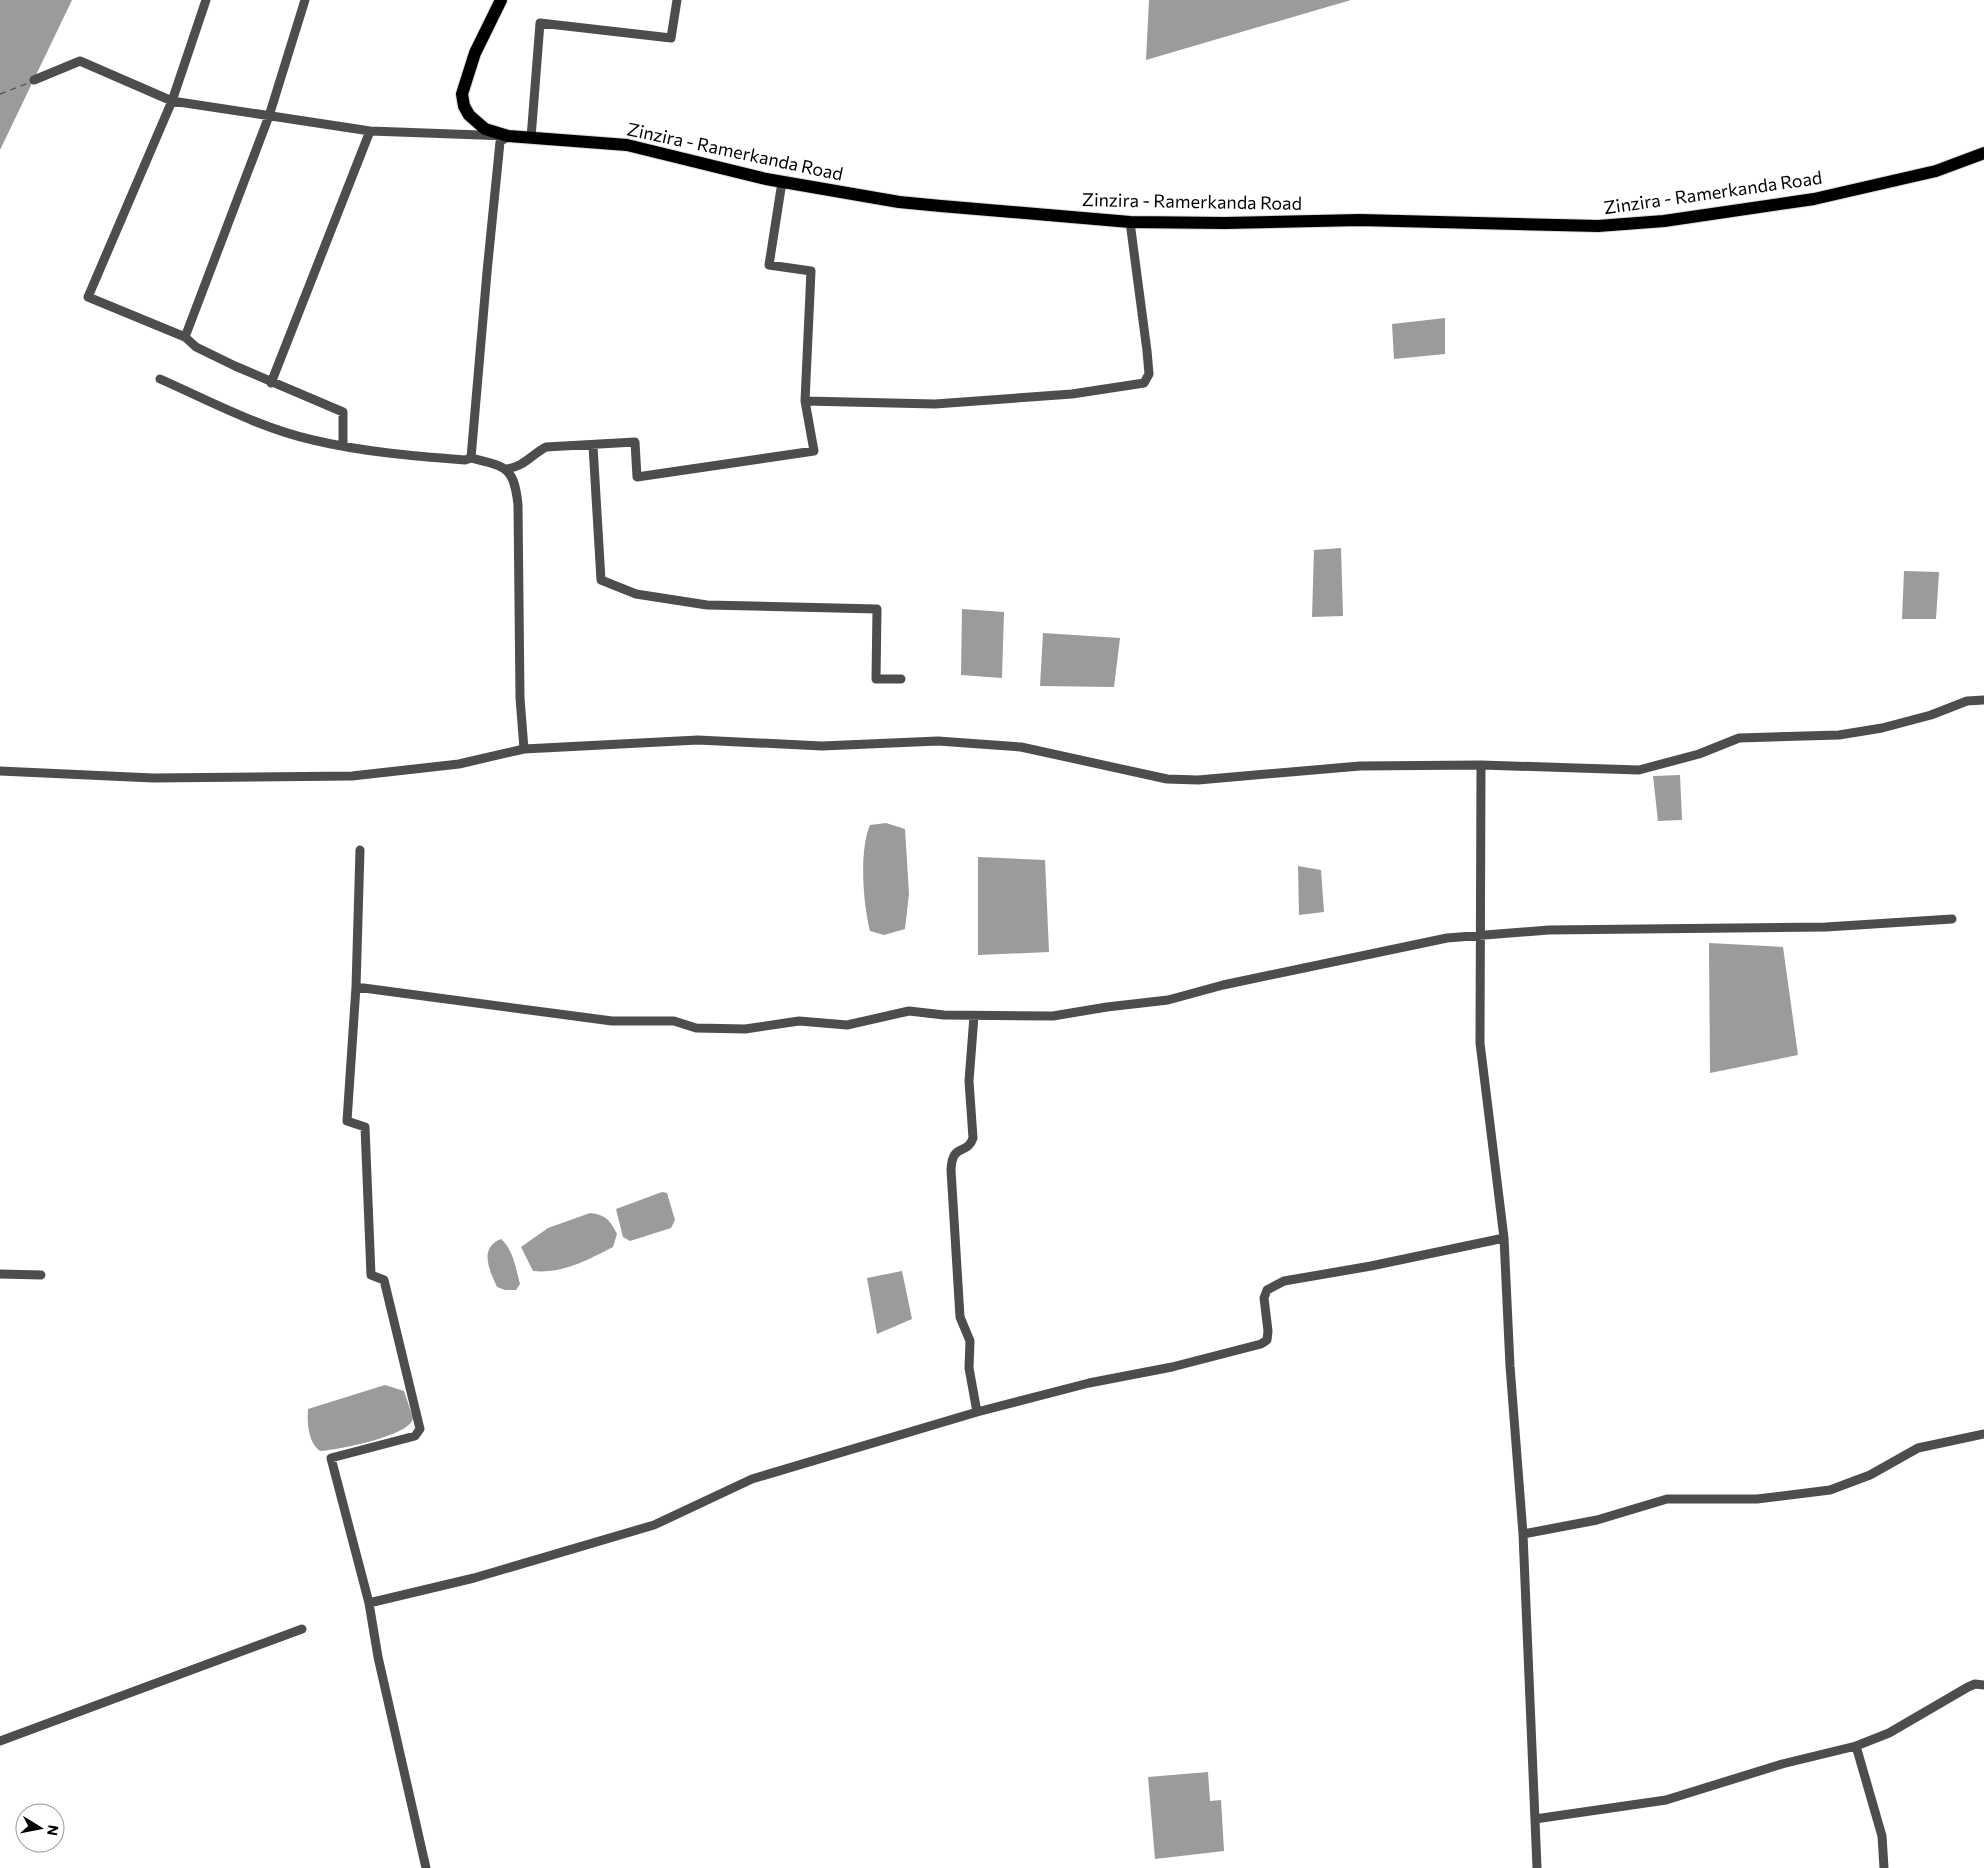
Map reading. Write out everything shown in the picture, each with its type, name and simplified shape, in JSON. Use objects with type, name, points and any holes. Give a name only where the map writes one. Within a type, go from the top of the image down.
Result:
[{"type":"main road","name":"Zinzira - Ramerkanda Road","points":[[501,0],[475,53],[462,94],[464,106],[476,123],[485,129],[508,136],[627,145],[782,182],[899,202],[1130,222],[1225,223],[1360,220],[1598,226],[1636,223],[1843,193],[1936,172],[1984,153]]},
{"type":"street","points":[[206,0],[172,101],[88,297],[185,337],[196,347],[271,383],[343,412],[343,446]]},
{"type":"street","points":[[185,337],[269,116],[306,0]]},
{"type":"street","points":[[531,138],[540,23],[671,38],[678,0]]},
{"type":"street","points":[[34,80],[80,61],[172,101],[370,131],[508,136]]},
{"type":"street","points":[[271,383],[370,131]]},
{"type":"street","points":[[472,458],[500,142],[508,136]]},
{"type":"street","points":[[160,379],[254,420],[312,440],[382,453],[465,460],[472,458],[506,469],[526,464],[535,453],[546,447],[593,446],[635,442],[637,477],[814,451],[805,401],[811,271],[769,265],[782,182]]},
{"type":"street","points":[[805,401],[936,404],[1072,394],[1144,383],[1148,374],[1147,351],[1130,222]]},
{"type":"street","points":[[593,446],[601,580],[636,594],[707,605],[877,609],[876,679],[901,679]]},
{"type":"street","points":[[506,469],[515,482],[518,505],[520,698],[524,749]]},
{"type":"street","points":[[0,771],[153,778],[352,776],[459,764],[524,749],[698,740],[822,746],[938,741],[1021,748],[1167,779],[1198,780],[1360,766],[1481,764],[1639,770],[1698,754],[1739,738],[1839,735],[1882,728],[1932,715],[1967,701],[1984,700]]},
{"type":"street","points":[[1481,764],[1480,1043],[1504,1238],[1510,1366],[1523,1534],[1537,1868]]},
{"type":"street","points":[[360,850],[356,987],[348,1121],[365,1127],[371,1275],[384,1280],[420,1429],[415,1436],[331,1458],[369,1603],[378,1657],[426,1868]]},
{"type":"street","points":[[356,987],[612,1021],[674,1021],[696,1028],[745,1029],[800,1021],[847,1025],[909,1011],[974,1016],[1053,1016],[1168,1000],[1224,985],[1447,938],[1549,930],[1826,927],[1952,919]]},
{"type":"street","points":[[974,1016],[969,1081],[973,1138],[968,1146],[954,1153],[951,1170],[960,1317],[970,1341],[969,1368],[977,1412]]},
{"type":"street","points":[[369,1603],[474,1578],[654,1524],[752,1479],[977,1412],[1089,1383],[1172,1367],[1261,1344],[1267,1340],[1268,1332],[1264,1298],[1268,1290],[1284,1281],[1371,1266],[1504,1238]]},
{"type":"street","points":[[0,1274],[41,1275]]},
{"type":"street","points":[[1523,1534],[1597,1520],[1667,1498],[1757,1499],[1830,1490],[1870,1475],[1918,1448],[1984,1434]]},
{"type":"street","points":[[0,1740],[302,1629]]},
{"type":"street","points":[[1535,1820],[1666,1800],[1782,1764],[1856,1746],[1889,1733],[1968,1687],[1975,1684],[1984,1685]]},
{"type":"street","points":[[1856,1746],[1882,1836],[1884,1868]]},
{"type":"shaded area","points":[[0,0],[72,0],[0,150]]},
{"type":"shaded area","points":[[1149,0],[1351,0],[1146,60]]},
{"type":"shaded area","points":[[1445,318],[1445,354],[1394,359],[1392,324]]},
{"type":"shaded area","points":[[1341,548],[1343,616],[1312,617],[1314,550]]},
{"type":"shaded area","points":[[1904,571],[1939,572],[1936,619],[1902,619]]},
{"type":"shaded area","points":[[962,609],[1004,612],[1002,678],[961,675]]},
{"type":"shaded area","points":[[1043,633],[1120,638],[1114,687],[1040,686]]},
{"type":"shaded area","points":[[1680,775],[1682,820],[1658,821],[1653,776]]},
{"type":"shaded area","points":[[886,823],[905,829],[909,894],[905,929],[884,935],[870,931],[864,892],[863,862],[864,848],[870,825]]},
{"type":"shaded area","points":[[978,857],[1045,860],[1049,952],[978,955]]},
{"type":"shaded area","points":[[1298,866],[1321,870],[1324,912],[1299,915]]},
{"type":"shaded area","points":[[1709,943],[1783,947],[1798,1055],[1710,1073]]},
{"type":"shaded area","points":[[662,1192],[667,1193],[675,1220],[671,1228],[630,1241],[623,1237],[616,1209]]},
{"type":"shaded area","points":[[590,1213],[604,1217],[612,1225],[617,1234],[613,1247],[565,1268],[533,1271],[521,1247],[548,1228]]},
{"type":"shaded area","points":[[501,1239],[508,1248],[515,1266],[520,1284],[516,1290],[505,1290],[497,1287],[491,1274],[488,1254],[494,1243]]},
{"type":"shaded area","points":[[902,1271],[912,1319],[877,1334],[867,1278]]},
{"type":"shaded area","points":[[385,1385],[404,1391],[413,1418],[409,1425],[387,1436],[356,1445],[320,1451],[316,1447],[309,1432],[308,1409]]},
{"type":"shaded area","points":[[1208,1772],[1210,1801],[1221,1800],[1224,1851],[1155,1859],[1148,1777]]},
{"type":"ferry route","points":[[0,94],[31,82]]}]
